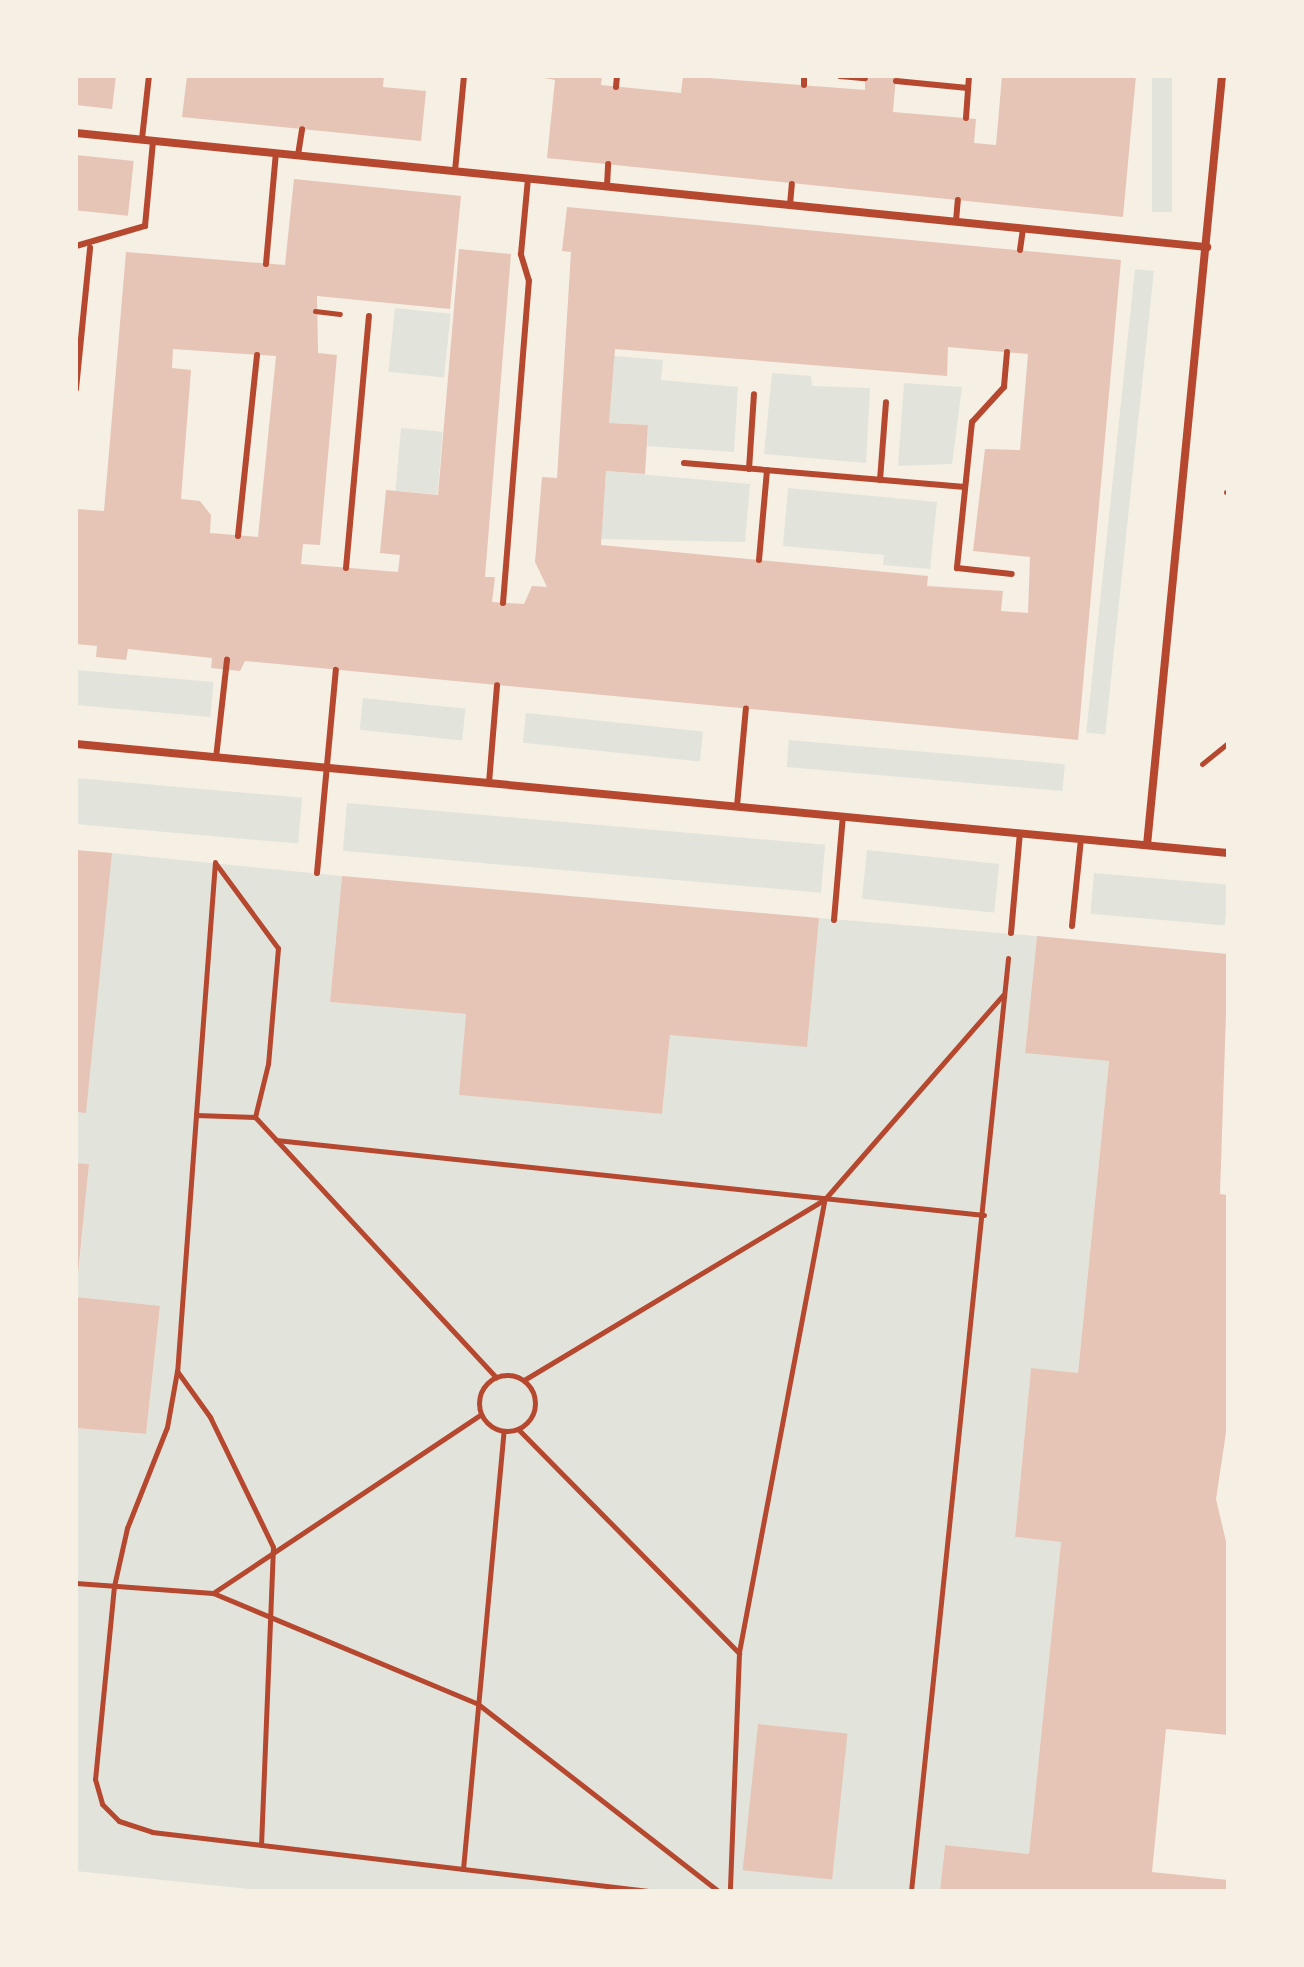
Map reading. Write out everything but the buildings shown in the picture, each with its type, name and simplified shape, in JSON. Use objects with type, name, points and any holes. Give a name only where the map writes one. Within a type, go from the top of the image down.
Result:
[{"type":"street","points":[[1147,845],[1222,76]]},
{"type":"street","points":[[76,133],[1207,247]]},
{"type":"street","points":[[76,744],[1228,853]]},
{"type":"lane","points":[[142,139],[149,76]]},
{"type":"lane","points":[[455,171],[464,76]]},
{"type":"lane","points":[[616,87],[617,76]]},
{"type":"lane","points":[[804,76],[804,85]]},
{"type":"lane","points":[[840,76],[865,78]]},
{"type":"lane","points":[[966,118],[969,76]]},
{"type":"lane","points":[[896,81],[968,88]]},
{"type":"lane","points":[[298,155],[302,129]]},
{"type":"lane","points":[[76,246],[90,248],[145,226],[153,141]]},
{"type":"lane","points":[[266,264],[276,153]]},
{"type":"lane","points":[[607,186],[608,164]]},
{"type":"lane","points":[[503,603],[529,281],[521,254],[528,178]]},
{"type":"lane","points":[[790,205],[792,184]]},
{"type":"lane","points":[[956,221],[958,200]]},
{"type":"lane","points":[[1020,250],[1023,228]]},
{"type":"lane","points":[[76,389],[90,248]]},
{"type":"lane","points":[[346,568],[369,316]]},
{"type":"lane","points":[[1007,352],[1004,387],[972,422],[957,568],[1012,574]]},
{"type":"lane","points":[[238,536],[257,355]]},
{"type":"lane","points":[[749,469],[754,394]]},
{"type":"lane","points":[[880,480],[886,402]]},
{"type":"lane","points":[[684,463],[965,487]]},
{"type":"lane","points":[[759,560],[767,470]]},
{"type":"lane","points":[[216,758],[227,660]]},
{"type":"lane","points":[[317,873],[336,670]]},
{"type":"lane","points":[[489,783],[497,685]]},
{"type":"lane","points":[[737,806],[746,708]]},
{"type":"lane","points":[[834,920],[843,816]]},
{"type":"lane","points":[[1011,933],[1020,833]]},
{"type":"lane","points":[[1072,926],[1081,839]]},
{"type":"path","points":[[1202,764],[1228,743]]},
{"type":"path","points":[[255,1117],[268,1064],[278,948],[215,862],[177,1371],[167,1427],[127,1528],[114,1586],[95,1779],[102,1804],[119,1821],[152,1832],[649,1891]]},
{"type":"path","points":[[911,1891],[984,1215],[1011,933]]},
{"type":"path","points":[[481,1414],[484,1385],[496,1377],[524,1380],[824,1200],[1004,994]]},
{"type":"path","points":[[196,1115],[255,1117],[496,1377]]},
{"type":"path","points":[[276,1140],[984,1215]]},
{"type":"path","points":[[730,1891],[739,1653],[824,1200]]},
{"type":"path","points":[[177,1371],[210,1417],[273,1547],[274,1618],[261,1845]]},
{"type":"path","points":[[481,1414],[504,1431],[518,1429],[535,1406],[524,1380]]},
{"type":"path","points":[[213,1593],[273,1547],[481,1414]]},
{"type":"path","points":[[518,1429],[739,1653]]},
{"type":"path","points":[[463,1869],[504,1431]]},
{"type":"path","points":[[76,1583],[213,1593],[478,1704],[718,1891]]},
{"type":"shaded area","points":[[1152,76],[1172,76],[1172,212],[1152,212]]},
{"type":"shaded area","points":[[1135,269],[1154,271],[1105,734],[1086,732]]},
{"type":"shaded area","points":[[395,308],[451,314],[444,378],[388,372]]},
{"type":"shaded area","points":[[614,356],[663,360],[661,380],[738,387],[734,452],[647,446],[648,425],[609,423]]},
{"type":"shaded area","points":[[772,373],[811,376],[812,386],[870,388],[866,463],[764,454]]},
{"type":"shaded area","points":[[904,383],[962,387],[952,464],[898,466]]},
{"type":"shaded area","points":[[401,428],[443,432],[437,494],[396,491]]},
{"type":"shaded area","points":[[606,471],[750,484],[745,542],[601,539]]},
{"type":"shaded area","points":[[788,488],[937,502],[930,569],[883,565],[884,555],[783,546]]},
{"type":"shaded area","points":[[76,670],[213,682],[210,717],[76,705]]},
{"type":"shaded area","points":[[363,698],[465,709],[462,741],[360,730]]},
{"type":"shaded area","points":[[526,713],[703,732],[700,761],[523,743]]},
{"type":"shaded area","points":[[789,740],[1065,764],[1063,791],[787,767]]},
{"type":"shaded area","points":[[76,778],[302,798],[298,844],[76,824]]},
{"type":"shaded area","points":[[347,803],[825,845],[821,893],[343,851]]},
{"type":"shaded area","points":[[867,850],[999,864],[994,913],[862,899]]},
{"type":"shaded area","points":[[112,853],[342,876],[330,1002],[466,1014],[460,1095],[662,1114],[670,1035],[819,918],[1037,936],[1025,1052],[1109,1061],[1078,1373],[1031,1369],[1015,1537],[1061,1542],[1029,1854],[945,1845],[940,1891],[267,1891],[76,1871],[76,1428],[146,1434],[160,1307],[76,1297],[89,1164],[76,1163],[76,1112]]},
{"type":"shaded area","points":[[1094,873],[1228,885],[1225,926],[1090,914]]}]
